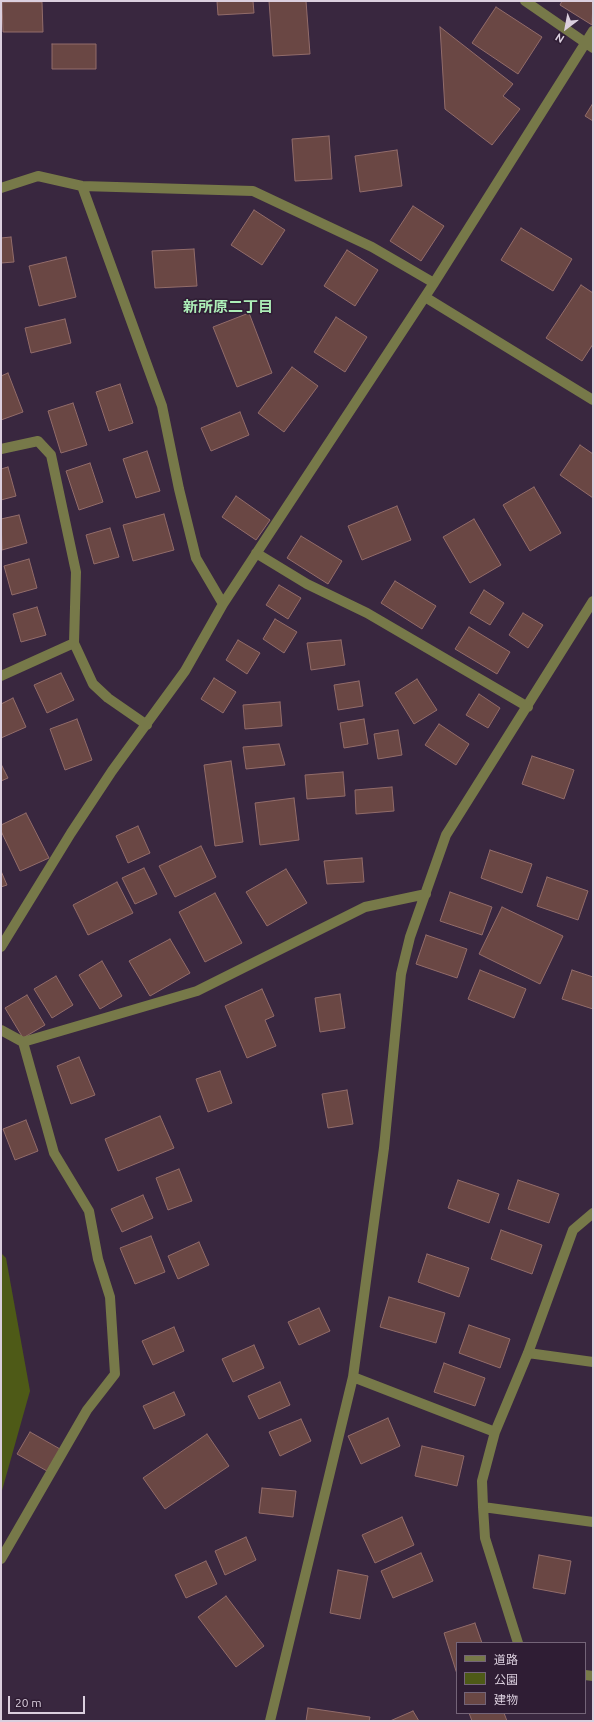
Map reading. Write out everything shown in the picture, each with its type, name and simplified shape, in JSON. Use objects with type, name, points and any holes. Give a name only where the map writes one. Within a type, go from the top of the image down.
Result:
[{"type":"street","points":[[525,1],[589,46]]},
{"type":"street","points":[[1,947],[75,827],[112,771],[185,671],[223,604],[589,46],[593,31]]},
{"type":"street","points":[[1,188],[38,176],[82,186],[253,191],[372,247],[434,283]]},
{"type":"street","points":[[82,186],[162,406],[179,489],[196,558],[223,604]]},
{"type":"street","points":[[425,297],[593,400]]},
{"type":"street","points":[[1,449],[38,441],[51,455],[76,572],[74,643],[93,684],[108,698],[147,725]]},
{"type":"street","points":[[256,553],[307,584],[367,613],[528,707]]},
{"type":"street","points":[[270,1721],[353,1377],[384,1148],[401,974],[410,937],[446,835],[528,707],[593,601]]},
{"type":"street","points":[[1,676],[74,643]]},
{"type":"street","points":[[1,1030],[23,1042],[197,992],[364,907],[426,894]]},
{"type":"street","points":[[1,1559],[87,1410],[115,1374],[110,1297],[98,1259],[89,1211],[54,1153],[23,1042]]},
{"type":"street","points":[[518,1642],[485,1538],[482,1481],[495,1432],[528,1353],[573,1230],[593,1213]]},
{"type":"street","points":[[528,1353],[593,1362]]},
{"type":"street","points":[[353,1377],[495,1432]]},
{"type":"street","points":[[483,1507],[593,1522]]},
{"type":"green space","points":[[1,1253],[6,1258],[30,1391],[1,1494]]},
{"type":"building","points":[[217,1],[253,1],[254,13],[218,15]]},
{"type":"building","points":[[269,1],[306,1],[310,54],[273,56]]},
{"type":"building","points":[[562,1],[593,1],[592,25],[560,5]]},
{"type":"building","points":[[2,2],[42,2],[43,32],[3,32]]},
{"type":"building","points":[[496,7],[542,37],[518,74],[472,43]]},
{"type":"building","points":[[440,27],[513,84],[503,96],[520,109],[492,145],[445,109]]},
{"type":"building","points":[[52,44],[96,44],[96,69],[52,69]]},
{"type":"building","points":[[593,103],[593,121],[585,116]]},
{"type":"building","points":[[329,136],[332,179],[295,181],[292,139]]},
{"type":"building","points":[[397,150],[402,186],[360,192],[355,156]]},
{"type":"building","points":[[413,206],[444,226],[421,261],[390,241]]},
{"type":"building","points":[[254,210],[285,230],[262,265],[231,245]]},
{"type":"building","points":[[521,228],[572,259],[553,291],[501,260]]},
{"type":"building","points":[[11,237],[14,262],[1,263],[1,238]]},
{"type":"building","points":[[194,249],[197,286],[155,288],[152,251]]},
{"type":"building","points":[[347,250],[378,270],[355,306],[324,286]]},
{"type":"building","points":[[66,257],[76,297],[39,306],[29,266]]},
{"type":"building","points":[[581,285],[593,293],[593,344],[582,361],[546,338]]},
{"type":"building","points":[[249,313],[272,373],[237,387],[213,327]]},
{"type":"building","points":[[336,317],[367,337],[345,372],[314,352]]},
{"type":"building","points":[[65,319],[71,343],[31,353],[25,328]]},
{"type":"building","points":[[292,367],[318,386],[284,432],[258,413]]},
{"type":"building","points":[[8,373],[23,412],[1,420],[1,376]]},
{"type":"building","points":[[120,384],[133,423],[109,431],[96,392]]},
{"type":"building","points":[[73,403],[87,445],[61,453],[48,411]]},
{"type":"building","points":[[240,412],[249,435],[211,451],[201,428]]},
{"type":"building","points":[[580,445],[593,454],[593,498],[560,475]]},
{"type":"building","points":[[147,451],[160,491],[136,498],[123,459]]},
{"type":"building","points":[[90,463],[103,502],[79,510],[66,471]]},
{"type":"building","points":[[8,467],[16,496],[1,500],[1,469]]},
{"type":"building","points":[[534,487],[561,533],[530,551],[503,505]]},
{"type":"building","points":[[236,496],[270,520],[256,540],[222,517]]},
{"type":"building","points":[[397,506],[411,540],[362,560],[348,526]]},
{"type":"building","points":[[164,514],[174,550],[133,561],[123,525]]},
{"type":"building","points":[[19,515],[27,543],[2,550],[1,519]]},
{"type":"building","points":[[474,519],[501,565],[470,583],[443,537]]},
{"type":"building","points":[[110,528],[119,557],[94,564],[86,535]]},
{"type":"building","points":[[301,536],[342,561],[328,584],[287,558]]},
{"type":"building","points":[[29,559],[37,588],[12,595],[4,566]]},
{"type":"building","points":[[395,581],[436,606],[422,629],[381,603]]},
{"type":"building","points":[[279,585],[301,598],[288,619],[266,605]]},
{"type":"building","points":[[484,590],[504,603],[490,625],[470,613]]},
{"type":"building","points":[[37,607],[46,635],[21,642],[13,614]]},
{"type":"building","points":[[523,613],[543,625],[528,648],[509,635]]},
{"type":"building","points":[[275,619],[297,632],[284,653],[263,639]]},
{"type":"building","points":[[469,627],[510,652],[497,674],[455,649]]},
{"type":"building","points":[[238,640],[260,653],[247,674],[226,660]]},
{"type":"building","points":[[341,640],[345,665],[311,670],[307,643]]},
{"type":"building","points":[[61,673],[74,700],[47,713],[34,685]]},
{"type":"building","points":[[214,678],[236,692],[223,713],[201,699]]},
{"type":"building","points":[[417,679],[437,710],[414,724],[395,693]]},
{"type":"building","points":[[359,681],[363,706],[338,710],[334,685]]},
{"type":"building","points":[[479,694],[500,708],[488,728],[466,715]]},
{"type":"building","points":[[13,698],[26,727],[1,738],[1,704]]},
{"type":"building","points":[[280,702],[282,726],[245,729],[243,705]]},
{"type":"building","points":[[77,719],[92,760],[65,770],[50,729]]},
{"type":"building","points":[[364,719],[368,744],[344,748],[340,723]]},
{"type":"building","points":[[439,724],[469,744],[456,765],[425,745]]},
{"type":"building","points":[[398,730],[402,755],[378,759],[374,734]]},
{"type":"building","points":[[279,744],[285,765],[246,769],[243,747]]},
{"type":"building","points":[[532,756],[574,770],[564,799],[522,784]]},
{"type":"building","points":[[231,761],[243,842],[215,846],[204,765]]},
{"type":"building","points":[[1,764],[8,778],[1,781]]},
{"type":"building","points":[[343,772],[345,796],[307,799],[305,775]]},
{"type":"building","points":[[392,787],[394,811],[356,814],[355,790]]},
{"type":"building","points":[[294,798],[299,840],[260,845],[255,803]]},
{"type":"building","points":[[26,813],[49,858],[20,871],[1,831],[1,825]]},
{"type":"building","points":[[138,826],[150,853],[128,863],[116,836]]},
{"type":"building","points":[[201,846],[216,877],[175,897],[159,866]]},
{"type":"building","points":[[490,850],[532,864],[522,893],[481,878]]},
{"type":"building","points":[[362,858],[364,882],[327,884],[324,861]]},
{"type":"building","points":[[144,868],[157,894],[135,904],[122,878]]},
{"type":"building","points":[[286,869],[307,903],[267,926],[246,892]]},
{"type":"building","points":[[1,871],[7,885],[1,887]]},
{"type":"building","points":[[547,877],[588,891],[578,920],[537,906]]},
{"type":"building","points":[[117,882],[133,913],[88,935],[73,905]]},
{"type":"building","points":[[450,892],[492,907],[482,935],[440,921]]},
{"type":"building","points":[[215,893],[242,943],[205,962],[179,912]]},
{"type":"building","points":[[502,907],[563,936],[540,984],[479,954]]},
{"type":"building","points":[[426,935],[467,949],[457,978],[416,964]]},
{"type":"building","points":[[170,939],[190,973],[150,996],[129,961]]},
{"type":"building","points":[[102,961],[122,996],[100,1009],[79,975]]},
{"type":"building","points":[[480,970],[526,989],[514,1018],[468,999]]},
{"type":"building","points":[[572,970],[593,977],[593,1009],[562,999]]},
{"type":"building","points":[[56,976],[73,1005],[52,1018],[34,989]]},
{"type":"building","points":[[262,989],[274,1016],[265,1020],[276,1046],[247,1058],[225,1006]]},
{"type":"building","points":[[340,994],[345,1028],[320,1032],[315,998]]},
{"type":"building","points":[[27,995],[45,1025],[23,1038],[5,1008]]},
{"type":"building","points":[[79,1057],[95,1095],[71,1104],[57,1066]]},
{"type":"building","points":[[220,1071],[232,1103],[208,1112],[196,1079]]},
{"type":"building","points":[[347,1090],[353,1124],[328,1128],[322,1094]]},
{"type":"building","points":[[160,1116],[174,1148],[118,1171],[105,1139]]},
{"type":"building","points":[[26,1120],[38,1151],[15,1160],[3,1129]]},
{"type":"building","points":[[179,1169],[192,1201],[168,1210],[156,1178]]},
{"type":"building","points":[[458,1180],[499,1194],[489,1223],[448,1208]]},
{"type":"building","points":[[518,1180],[559,1194],[549,1223],[508,1209]]},
{"type":"building","points":[[143,1195],[153,1218],[122,1232],[111,1209]]},
{"type":"building","points":[[501,1230],[542,1245],[532,1274],[491,1259]]},
{"type":"building","points":[[151,1236],[165,1272],[135,1284],[120,1248]]},
{"type":"building","points":[[199,1242],[209,1265],[178,1279],[168,1256]]},
{"type":"building","points":[[427,1254],[469,1268],[459,1297],[418,1282]]},
{"type":"building","points":[[389,1297],[445,1313],[436,1343],[380,1327]]},
{"type":"building","points":[[319,1308],[330,1331],[299,1345],[288,1322]]},
{"type":"building","points":[[469,1325],[510,1339],[500,1368],[459,1353]]},
{"type":"building","points":[[174,1327],[184,1351],[153,1365],[142,1341]]},
{"type":"building","points":[[254,1345],[264,1368],[233,1382],[222,1359]]},
{"type":"building","points":[[444,1363],[485,1378],[475,1406],[434,1392]]},
{"type":"building","points":[[280,1382],[290,1405],[259,1419],[248,1396]]},
{"type":"building","points":[[174,1392],[185,1415],[154,1429],[143,1406]]},
{"type":"building","points":[[388,1418],[400,1446],[361,1464],[348,1436]]},
{"type":"building","points":[[301,1419],[311,1441],[280,1456],[269,1432]]},
{"type":"building","points":[[30,1432],[60,1449],[47,1471],[17,1454]]},
{"type":"building","points":[[207,1434],[229,1466],[165,1509],[143,1478]]},
{"type":"building","points":[[422,1446],[464,1456],[457,1486],[415,1476]]},
{"type":"building","points":[[262,1488],[296,1491],[293,1517],[259,1513]]},
{"type":"building","points":[[402,1517],[414,1545],[375,1563],[362,1535]]},
{"type":"building","points":[[246,1537],[256,1560],[225,1575],[215,1551]]},
{"type":"building","points":[[421,1553],[433,1581],[393,1598],[381,1571]]},
{"type":"building","points":[[539,1555],[571,1561],[565,1594],[533,1588]]},
{"type":"building","points":[[206,1561],[217,1584],[186,1598],[175,1575]]},
{"type":"building","points":[[338,1570],[368,1576],[360,1619],[330,1613]]},
{"type":"building","points":[[226,1596],[264,1646],[236,1667],[198,1617]]},
{"type":"building","points":[[475,1623],[482,1642],[456,1642],[456,1671],[444,1633]]},
{"type":"building","points":[[308,1708],[370,1717],[369,1721],[306,1721]]},
{"type":"building","points":[[413,1711],[419,1721],[390,1721]]},
{"type":"building","points":[[469,1714],[504,1714],[507,1721],[472,1721]]},
{"type":"district","name":"新所原二丁目","points":[[228,307]]}]
